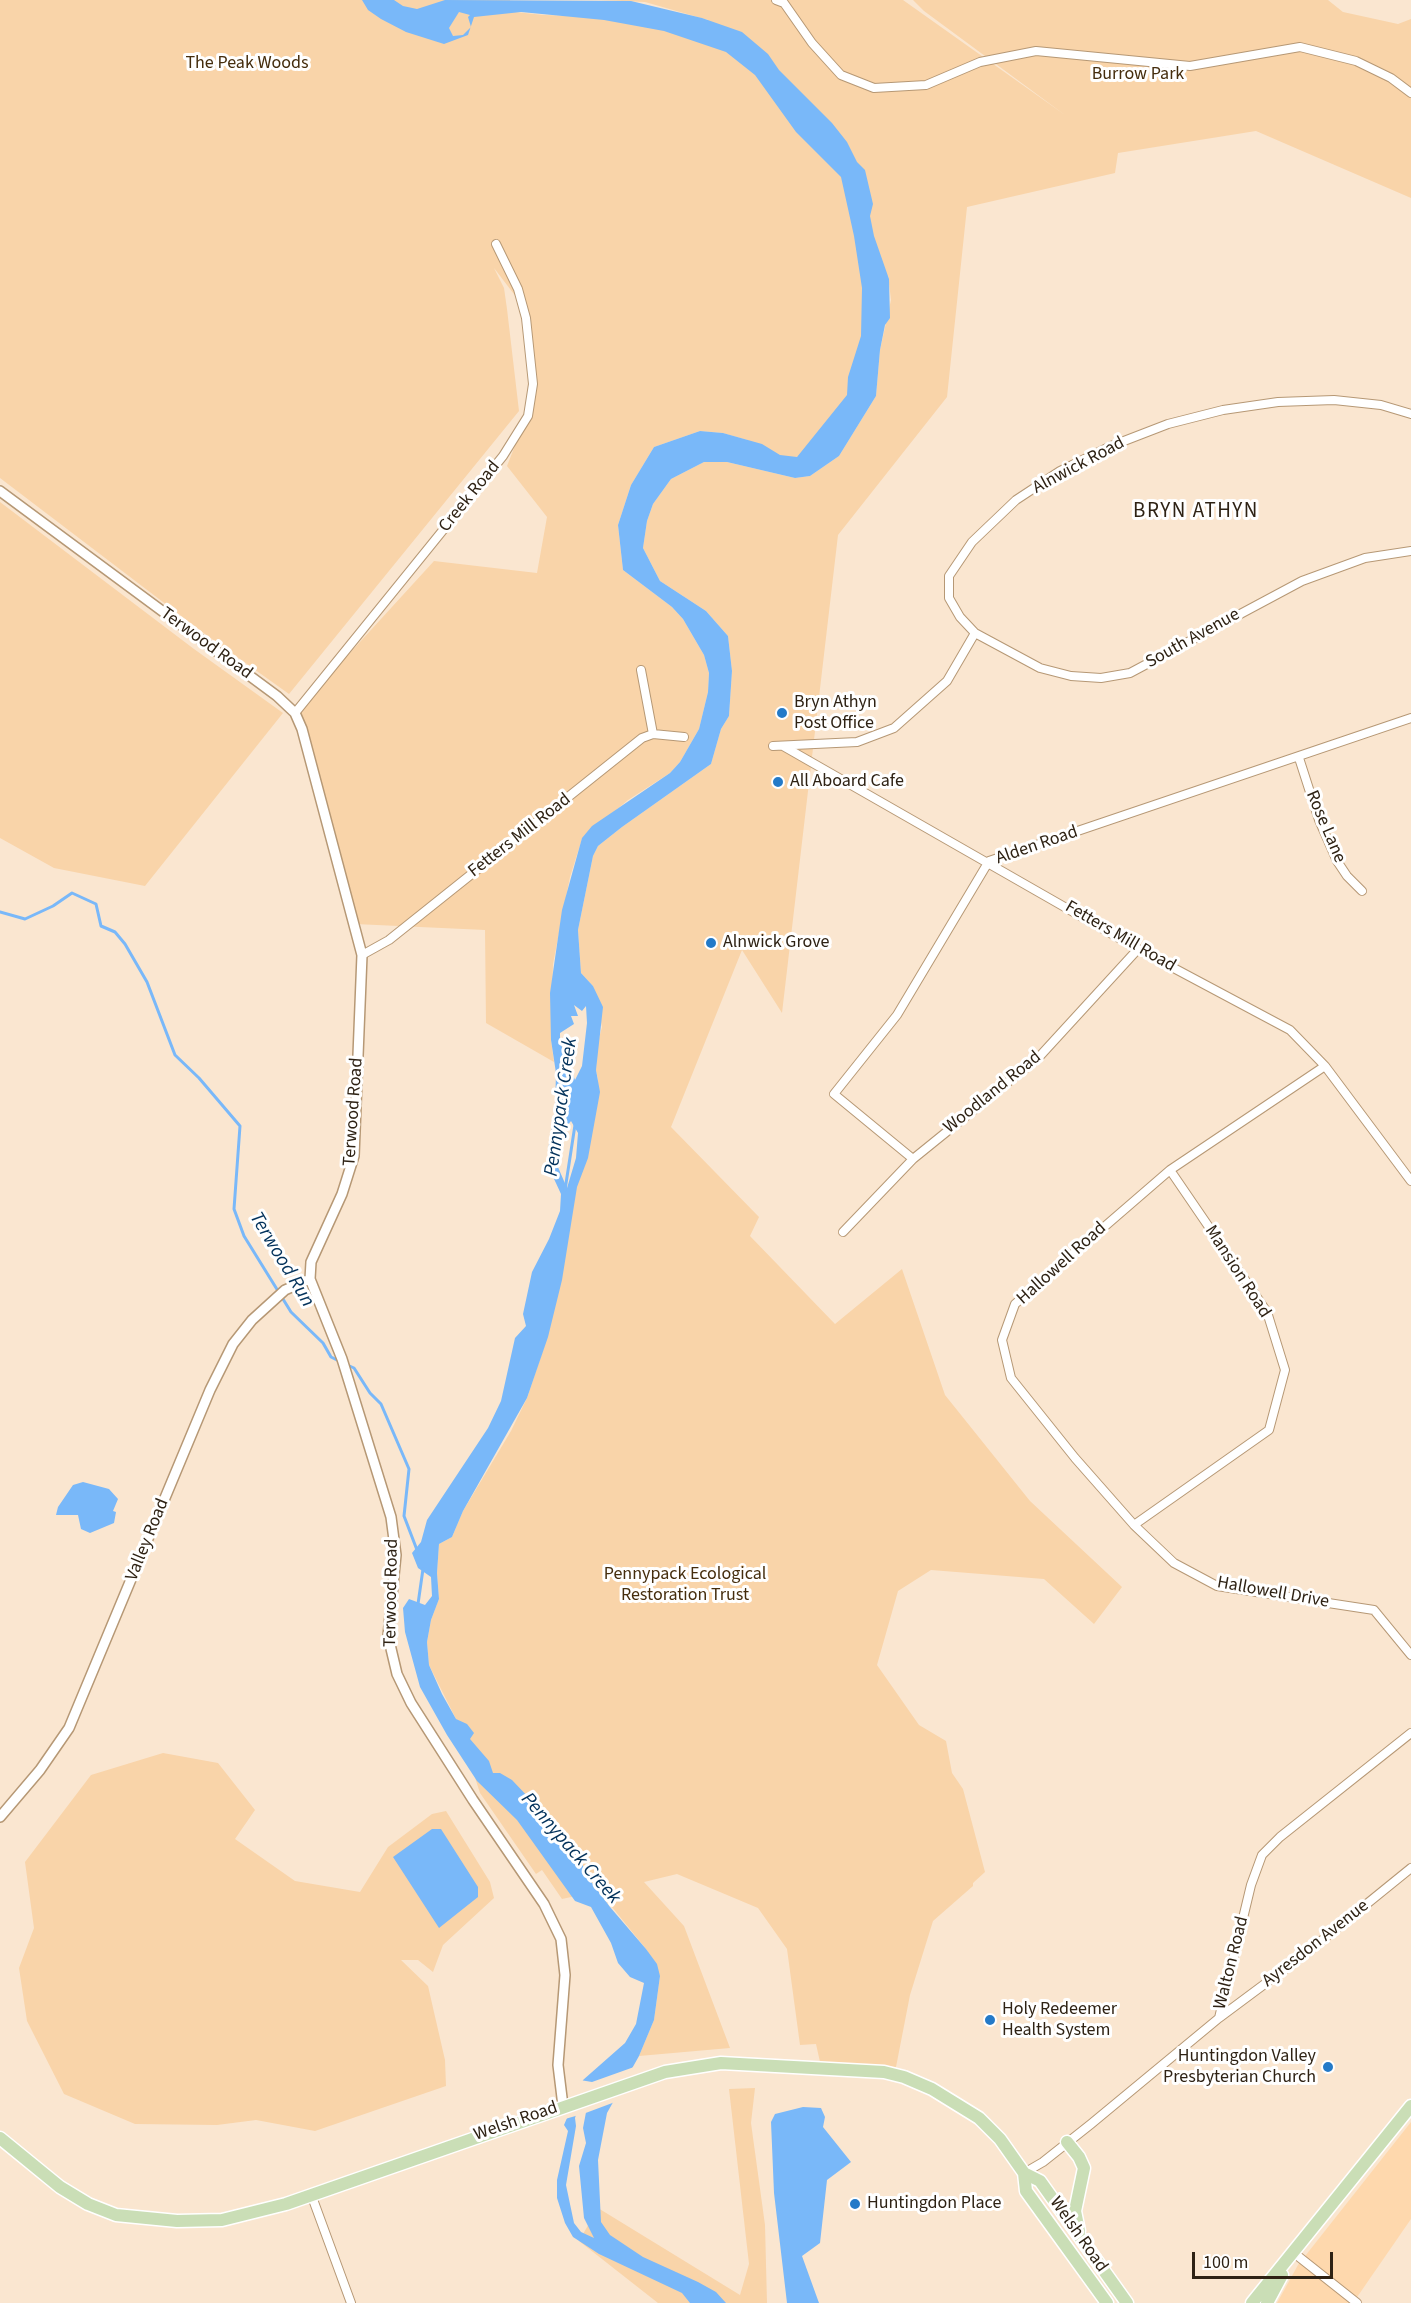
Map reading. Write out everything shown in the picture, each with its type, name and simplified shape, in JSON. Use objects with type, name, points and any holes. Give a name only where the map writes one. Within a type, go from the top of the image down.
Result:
[{"type":"main road","name":"Welsh Road","points":[[0,2138],[60,2187],[88,2204],[116,2215],[177,2221],[222,2220],[286,2204],[665,2072],[721,2062],[852,2069],[894,2075],[932,2089],[979,2118],[1000,2139],[1024,2173],[1040,2181],[1127,2303]]},
{"type":"main road","points":[[1252,2303],[1411,2106]]},
{"type":"main road","points":[[1067,2142],[1079,2157],[1084,2168],[1075,2211],[1084,2243]]},
{"type":"main road","name":"Welsh Road","points":[[1024,2173],[1026,2191],[1107,2303]]},
{"type":"main road","points":[[1267,2303],[1294,2253]]},
{"type":"street","points":[[776,0],[784,3],[812,43],[841,75],[874,88],[926,85],[980,62],[1036,51],[1090,54],[1190,66],[1300,48],[1356,61],[1391,78],[1411,93]]},
{"type":"street","name":"Creek Road","points":[[295,713],[503,456],[528,416],[533,394],[526,318],[512,273],[496,244]]},
{"type":"street","name":"Alnwick Road","points":[[975,633],[960,618],[949,598],[949,576],[972,542],[1016,500],[1060,471],[1112,446],[1168,424],[1223,410],[1278,402],[1334,400],[1381,405],[1411,414]]},
{"type":"street","name":"Terwood Road","points":[[0,491],[277,696],[295,713],[305,738],[362,955],[354,1156],[342,1194],[311,1262],[310,1279],[347,1372],[394,1529],[396,1568],[388,1636],[397,1674],[411,1703],[449,1763],[552,1916],[561,1939],[566,1975],[558,2065],[566,2105]]},
{"type":"street","name":"South Avenue","points":[[975,633],[1040,668],[1081,677],[1101,678],[1120,675],[1156,661],[1223,621],[1302,581],[1365,558],[1411,551]]},
{"type":"street","points":[[773,746],[857,742],[894,728],[947,681],[975,633]]},
{"type":"street","points":[[641,670],[653,734],[684,737]]},
{"type":"street","name":"Alden Road","points":[[913,1159],[834,1094],[897,1015],[989,861],[1299,758],[1411,718]]},
{"type":"street","name":"Fetters Mill Road","points":[[362,955],[389,940],[642,738],[653,734]]},
{"type":"street","name":"Fetters Mill Road","points":[[783,746],[844,783],[989,861],[1138,949],[1290,1030],[1325,1066],[1411,1181]]},
{"type":"street","name":"Rose Lane","points":[[1299,758],[1319,820],[1337,861],[1347,876],[1362,891]]},
{"type":"street","name":"Woodland Road","points":[[843,1232],[913,1159],[1040,1057],[1138,949]]},
{"type":"street","name":"Hallowell Road","points":[[1134,1525],[1075,1458],[1011,1378],[1002,1341],[1015,1304],[1170,1170],[1325,1066]]},
{"type":"street","name":"Mansion Road","points":[[1134,1525],[1269,1430],[1285,1370],[1267,1312],[1170,1170]]},
{"type":"street","name":"Valley Road","points":[[0,1817],[40,1770],[69,1728],[218,1371],[245,1328],[285,1290],[310,1279]]},
{"type":"street","name":"Hallowell Drive","points":[[1134,1525],[1174,1563],[1217,1586],[1374,1610],[1411,1655]]},
{"type":"street","name":"Walton Road","points":[[1024,2173],[1067,2142],[1220,2018],[1251,1885],[1262,1855],[1280,1837],[1411,1733]]},
{"type":"street","name":"Ayresdon Avenue","points":[[1220,2018],[1305,1954],[1411,1868]]},
{"type":"street","points":[[311,2194],[351,2303]]},
{"type":"street","points":[[1294,2253],[1357,2303]]},
{"type":"shaded area","points":[[1411,2122],[1411,2219],[1353,2303],[1277,2303],[1298,2265]]},
{"type":"green space","points":[[0,0],[510,0],[515,12],[544,15],[708,20],[645,2],[599,0],[903,0],[1065,115],[924,11],[913,0],[1328,0],[1343,12],[1398,24],[1411,19],[1411,198],[1256,131],[1118,153],[1115,173],[967,207],[947,397],[838,535],[782,1013],[742,950],[671,1127],[759,1217],[750,1236],[835,1324],[902,1269],[945,1395],[1030,1501],[1122,1587],[1094,1624],[1044,1579],[931,1570],[898,1591],[877,1665],[919,1725],[946,1741],[952,1773],[963,1789],[985,1872],[973,1883],[973,1886],[933,1921],[910,1995],[896,2067],[820,2062],[816,2044],[800,2045],[787,1949],[758,1908],[677,1874],[644,1882],[684,1926],[730,2048],[639,2056],[654,2020],[660,1976],[646,1949],[599,1891],[562,1899],[542,1870],[536,1874],[480,1793],[456,1719],[429,1665],[427,1642],[431,1620],[439,1599],[437,1573],[439,1544],[452,1537],[463,1511],[511,1431],[527,1398],[544,1347],[598,1080],[597,1046],[602,1027],[593,986],[581,973],[578,930],[593,856],[598,846],[622,827],[711,764],[721,729],[729,716],[732,671],[728,636],[706,611],[660,581],[643,548],[647,521],[653,504],[671,479],[704,462],[727,462],[795,478],[810,476],[839,456],[876,396],[880,350],[891,300],[888,275],[867,365],[836,423],[799,456],[788,461],[747,440],[723,433],[700,431],[654,447],[631,485],[618,525],[623,570],[672,607],[683,619],[704,655],[709,673],[708,692],[699,729],[680,762],[670,773],[628,800],[582,839],[570,877],[553,964],[551,1040],[554,1062],[486,1023],[485,930],[355,924],[295,713],[434,561],[537,573],[547,517],[507,466],[534,397],[523,306],[494,268],[504,288],[519,411],[289,694],[205,634],[0,478]]},
{"type":"green space","points":[[0,502],[194,649],[283,713],[145,886],[54,868],[0,838]]},
{"type":"green space","points":[[163,1753],[218,1763],[255,1810],[235,1839],[295,1881],[360,1892],[388,1847],[432,1814],[446,1811],[490,1882],[494,1898],[443,1945],[433,1972],[418,1960],[401,1960],[428,1986],[445,2060],[446,2086],[315,2131],[256,2120],[217,2125],[135,2124],[64,2094],[27,2021],[19,1968],[34,1928],[25,1862],[91,1775]]},
{"type":"green space","points":[[755,2088],[751,2123],[765,2225],[767,2303],[658,2303],[579,2241],[598,2208],[740,2295],[749,2264],[729,2089]]},
{"type":"water","points":[[362,0],[394,0],[403,6],[417,9],[445,0],[631,1],[702,18],[742,32],[768,54],[779,70],[832,123],[847,142],[857,162],[865,170],[873,204],[870,216],[874,236],[889,279],[890,318],[885,325],[880,350],[876,396],[839,456],[810,476],[795,478],[727,462],[704,462],[671,479],[653,504],[647,521],[643,548],[660,581],[706,611],[728,636],[732,671],[729,716],[721,729],[711,764],[622,827],[598,846],[593,856],[578,930],[581,973],[593,986],[603,1007],[596,1070],[600,1092],[588,1158],[577,1187],[562,1280],[548,1337],[527,1398],[463,1511],[452,1537],[439,1544],[437,1573],[439,1599],[431,1620],[427,1642],[429,1665],[442,1694],[456,1719],[467,1724],[474,1733],[470,1739],[489,1761],[493,1773],[500,1773],[512,1780],[550,1820],[581,1861],[587,1876],[610,1907],[657,1964],[660,1976],[654,2020],[639,2056],[607,2113],[598,2160],[601,2222],[610,2235],[643,2257],[698,2282],[716,2292],[726,2303],[690,2303],[682,2293],[599,2254],[573,2237],[565,2223],[557,2198],[557,2180],[568,2131],[564,2125],[583,2080],[625,2043],[636,2024],[644,1983],[630,1977],[618,1963],[611,1943],[591,1907],[575,1901],[517,1820],[477,1781],[447,1735],[420,1687],[405,1632],[403,1608],[409,1599],[425,1605],[432,1596],[431,1577],[418,1568],[412,1553],[421,1542],[427,1520],[488,1428],[501,1401],[515,1338],[526,1326],[523,1314],[532,1272],[560,1211],[561,1194],[549,1168],[548,1150],[555,1109],[556,1073],[551,1040],[550,993],[562,910],[582,838],[592,826],[670,773],[680,762],[699,729],[708,692],[709,673],[704,655],[683,619],[672,607],[623,570],[618,525],[631,485],[654,447],[700,431],[723,433],[762,444],[780,455],[797,457],[847,395],[848,377],[861,336],[862,288],[854,236],[841,177],[796,132],[755,75],[726,52],[664,31],[604,20],[521,12],[474,17],[471,26],[468,17],[470,15],[459,12],[449,28],[453,36],[463,35],[470,28],[468,35],[444,44],[406,32],[368,10]],"holes":[[[574,1005],[582,1011],[586,1006],[587,1023],[582,1066],[575,1080],[560,1042],[560,1033],[574,1024],[571,1016],[578,1016]],[[562,1117],[567,1126],[571,1121],[578,1133],[576,1158],[567,1188],[554,1158],[555,1139],[563,1126]],[[591,2086],[583,2128],[586,2143],[579,2166],[584,2218],[594,2238],[581,2232],[574,2223],[566,2185],[576,2126],[575,2118],[585,2087]]]},
{"type":"water","points":[[83,1482],[109,1489],[118,1499],[113,1511],[116,1512],[114,1523],[90,1533],[81,1529],[78,1515],[56,1515],[58,1507],[73,1485]]},
{"type":"water","points":[[432,1829],[441,1829],[478,1887],[478,1897],[439,1928],[393,1857]]},
{"type":"water","points":[[803,2107],[821,2108],[825,2117],[823,2127],[851,2162],[827,2180],[820,2243],[802,2256],[819,2303],[787,2303],[774,2193],[771,2122],[775,2114]]},
{"type":"pier","points":[[634,2067],[615,2102],[583,2114],[587,2089],[579,2115],[565,2119],[580,2080],[592,2082]]},
{"type":"waterway","name":"Terwood Run","points":[[0,912],[25,919],[53,906],[72,893],[96,904],[101,926],[115,932],[125,944],[147,982],[175,1055],[199,1078],[240,1126],[234,1209],[244,1236],[291,1312],[323,1343],[331,1357],[339,1361]]},
{"type":"waterway","name":"Pennypack Creek","points":[[565,1190],[575,1125]]},
{"type":"waterway","name":"Terwood Run","points":[[345,1364],[354,1368],[370,1393],[381,1404],[409,1469],[404,1516],[417,1550]]},
{"type":"waterway","name":"Pennypack Creek","points":[[418,1604],[423,1569]]},
{"type":"place","name":"Bryn Athyn Post Office","points":[[782,713]]},
{"type":"place","name":"All Aboard Cafe","points":[[778,782]]},
{"type":"place","name":"Alnwick Grove","points":[[711,943]]},
{"type":"place","name":"Holy Redeemer Health System","points":[[990,2020]]},
{"type":"place","name":"Huntingdon Valley Presbyterian Church","points":[[1328,2067]]},
{"type":"place","name":"Huntingdon Place","points":[[855,2204]]},
{"type":"district","name":"BRYN ATHYN","points":[[1196,512]]},
{"type":"park label","name":"The Peak Woods","points":[[247,64]]},
{"type":"park label","name":"Burrow Park","points":[[1138,75]]},
{"type":"park label","name":"Pennypack Ecological Restoration Trust","points":[[685,1585]]}]
